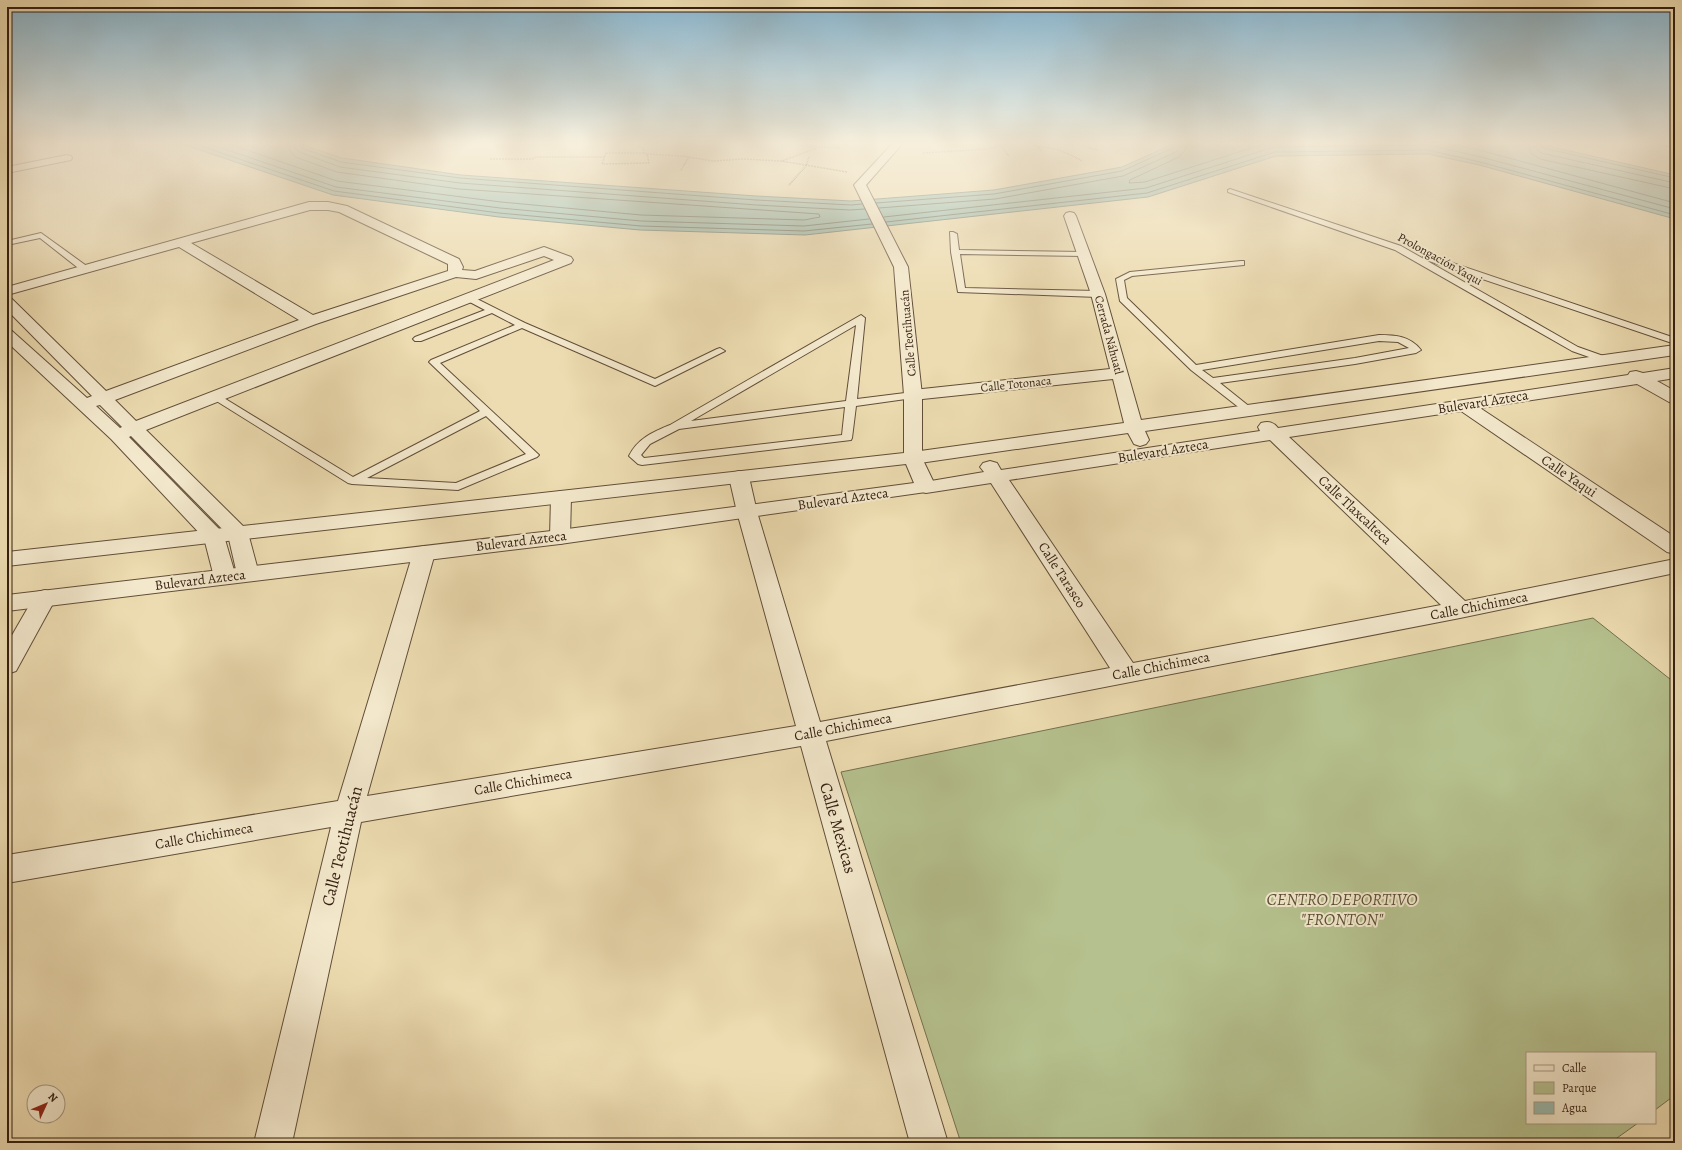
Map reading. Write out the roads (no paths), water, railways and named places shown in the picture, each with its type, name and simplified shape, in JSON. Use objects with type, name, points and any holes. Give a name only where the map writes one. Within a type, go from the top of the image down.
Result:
[{"type":"street","name":"Calle Teotihuacán","points":[[866,197],[901,267],[914,395],[913,458],[926,487]]},
{"type":"street","points":[[7,292],[309,206],[328,206],[343,209],[454,262],[456,266],[455,273]]},
{"type":"street","name":"Cerrada Náhuatl","points":[[1070,216],[1098,294],[1134,427],[1146,454]]},
{"type":"street","points":[[180,242],[311,321]]},
{"type":"street","points":[[117,435],[566,260],[544,251],[476,275]]},
{"type":"street","points":[[84,405],[311,321],[455,273],[476,275],[499,286]]},
{"type":"street","points":[[7,302],[238,533],[248,574]]},
{"type":"street","points":[[7,334],[117,435],[214,536],[225,576]]},
{"type":"street","name":"Bulevard Azteca","points":[[7,559],[977,450],[1675,350]]},
{"type":"street","points":[[1633,356],[1672,376]]},
{"type":"street","points":[[1606,360],[1675,398]]},
{"type":"street","name":"Calle Totonaca","points":[[914,395],[1119,373]]},
{"type":"street","name":"Bulevard Azteca","points":[[7,603],[424,553],[747,512],[1146,454],[1640,378],[1672,376]]},
{"type":"street","points":[[1463,380],[1492,401]]},
{"type":"street","points":[[1394,390],[1422,412]]},
{"type":"street","name":"Calle Yaqui","points":[[1464,405],[1675,547]]},
{"type":"street","name":"Calle Tlaxcalteca","points":[[1250,411],[1460,610]]},
{"type":"street","name":"Calle Tarasco","points":[[977,450],[997,476],[1126,673]]},
{"type":"street","name":"Calle Mexicas","points":[[739,477],[747,512],[929,1143]]},
{"type":"street","points":[[560,536],[561,497]]},
{"type":"street","name":"Calle Teotihuacán","points":[[273,1143],[349,812],[424,553]]},
{"type":"street","name":"Calle Chichimeca","points":[[7,869],[811,734],[1460,610],[1675,566]]},
{"type":"street","points":[[7,665],[45,598]]},
{"type":"lane","name":"Prolongación Yaqui","points":[[1247,197],[1398,248],[1575,349],[1606,360]]},
{"type":"lane","points":[[953,234],[961,290],[1098,294]]},
{"type":"lane","points":[[7,243],[41,235],[85,269]]},
{"type":"lane","points":[[1398,248],[1675,341]]},
{"type":"lane","points":[[955,252],[1084,254]]},
{"type":"lane","points":[[1241,263],[1130,274],[1120,279],[1123,299],[1194,368],[1250,411]]},
{"type":"lane","points":[[469,298],[522,325],[654,382],[720,351]]},
{"type":"lane","points":[[418,340],[492,310]]},
{"type":"lane","points":[[861,318],[852,403],[847,438],[642,462],[635,456],[637,448],[647,440],[674,427],[861,318]]},
{"type":"lane","points":[[215,397],[352,481],[458,487],[533,455],[434,362],[522,325]]},
{"type":"lane","points":[[1194,368],[1340,343],[1379,338],[1397,338],[1411,344],[1416,350],[1211,381]]},
{"type":"lane","points":[[1340,343],[1355,360]]},
{"type":"lane","points":[[674,427],[914,395]]},
{"type":"lane","points":[[352,481],[486,412]]},
{"type":"water","points":[[346,197],[769,197],[851,201],[907,197],[1149,197],[805,235],[640,230],[499,217]]},
{"type":"water","points":[[1594,197],[1675,197],[1675,219]]},
{"type":"park label","name":"CENTRO DEPORTIVO \"FRONTON\"","points":[[1342,909]]}]
